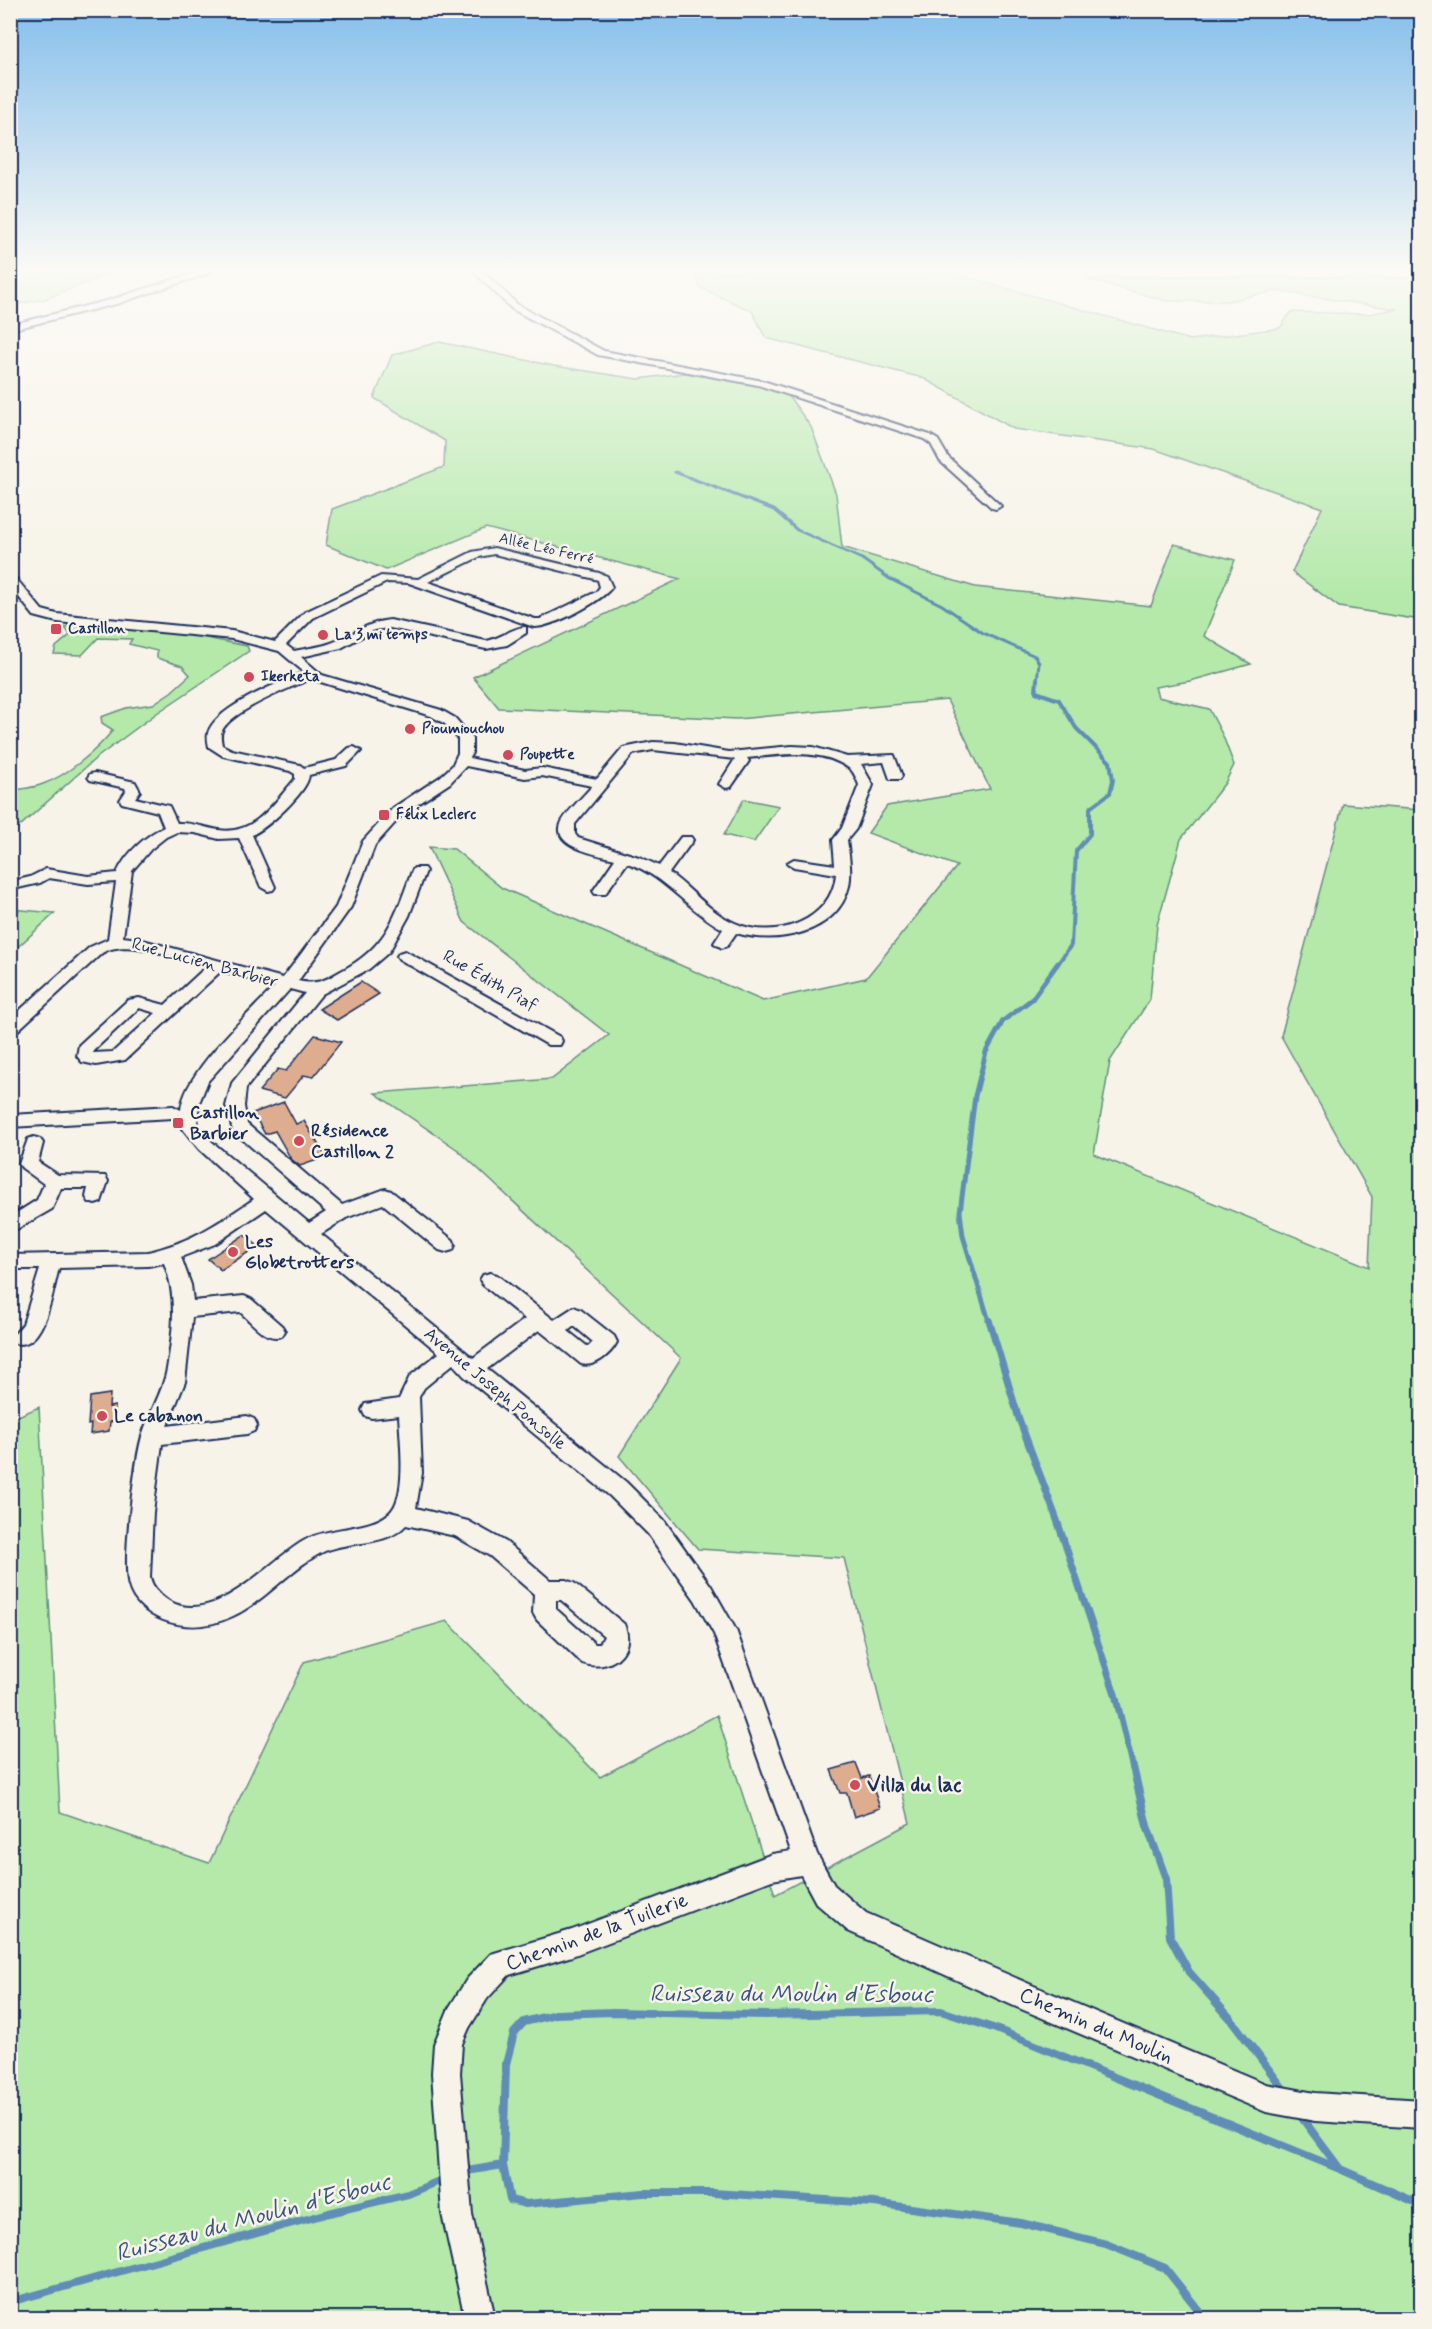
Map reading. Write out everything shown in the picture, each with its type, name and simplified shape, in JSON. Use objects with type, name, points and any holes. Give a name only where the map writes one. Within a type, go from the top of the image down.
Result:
[{"type":"street","points":[[748,381],[927,436],[935,442],[944,459],[996,506]]},
{"type":"street","name":"Allée Léo Ferré","points":[[278,646],[309,615],[377,580],[394,578],[420,582],[534,623],[542,623],[600,594],[606,587],[603,578],[595,575],[494,551],[476,554],[420,582]]},
{"type":"street","points":[[10,578],[38,613],[57,618],[232,634],[278,646],[292,655],[311,674],[333,684],[436,712],[450,721],[465,738],[463,761],[525,774],[533,781],[559,781],[596,790]]},
{"type":"street","points":[[292,655],[343,643],[365,628],[376,624],[390,624],[486,645],[503,642],[522,630]]},
{"type":"street","points":[[115,942],[124,877],[129,863],[159,833],[172,828],[187,827],[233,835],[244,833],[259,826],[302,780],[302,774],[295,768],[228,753],[216,747],[213,738],[217,728],[246,705],[311,674]]},
{"type":"street","points":[[846,761],[894,758],[888,742]]},
{"type":"street","points":[[245,758],[256,747]]},
{"type":"street","points":[[675,747],[729,756],[792,750],[813,751],[846,761],[857,767],[866,785],[849,828],[840,840],[844,871],[838,895],[824,915],[804,926],[784,932],[762,933],[732,927],[646,864],[582,846],[573,841],[568,834],[568,824],[628,751],[637,748],[675,747]]},
{"type":"street","points":[[302,774],[341,763],[354,751]]},
{"type":"street","points":[[726,784],[742,761],[739,755]]},
{"type":"street","points":[[889,758],[896,776]]},
{"type":"street","name":"Avenue Joseph Ponsolle","points":[[463,761],[445,780],[398,811],[368,844],[342,907],[287,984],[200,1079],[190,1103],[188,1124],[205,1145],[267,1199],[471,1370],[618,1489],[656,1527],[703,1593],[724,1630],[807,1861]]},
{"type":"street","points":[[95,777],[130,785],[133,791],[127,800],[164,809],[172,828]]},
{"type":"street","points":[[244,833],[268,887]]},
{"type":"street","points":[[658,872],[667,868],[686,840]]},
{"type":"street","points":[[600,891],[623,858]]},
{"type":"street","points":[[794,863],[844,871]]},
{"type":"street","points":[[339,1213],[239,1127],[235,1106],[238,1087],[316,990],[370,961],[380,953],[408,904],[419,871]]},
{"type":"street","points":[[18,884],[35,880],[46,873],[88,880],[124,877]]},
{"type":"street","points":[[370,961],[405,956],[396,926]]},
{"type":"street","points":[[722,943],[732,927]]},
{"type":"street","name":"Rue Lucien Barbier","points":[[10,1028],[96,950],[104,944],[115,942],[134,942],[287,984]]},
{"type":"street","name":"Rue Édith Piaf","points":[[405,956],[554,1041]]},
{"type":"street","points":[[168,1011],[139,1003],[134,1004],[85,1049],[85,1056],[92,1059],[114,1058],[168,1011],[217,966]]},
{"type":"street","points":[[287,984],[316,990]]},
{"type":"street","points":[[10,1121],[173,1112]]},
{"type":"street","points":[[34,1143],[28,1164],[54,1182],[99,1181],[95,1197]]},
{"type":"street","points":[[10,1226],[45,1204],[54,1182]]},
{"type":"street","points":[[308,1233],[339,1213],[385,1196],[446,1245]]},
{"type":"street","points":[[10,1262],[148,1259],[170,1254],[208,1239],[267,1199]]},
{"type":"street","points":[[170,1254],[182,1290],[176,1376],[153,1436],[136,1563],[139,1585],[155,1605],[166,1612],[183,1616],[225,1610],[246,1598],[300,1553],[319,1543],[386,1528],[403,1515],[411,1492],[409,1396],[417,1382],[453,1353]]},
{"type":"street","points":[[22,1337],[32,1328],[51,1262]]},
{"type":"street","points":[[471,1370],[546,1325],[490,1280]]},
{"type":"street","points":[[182,1310],[244,1304],[275,1331]]},
{"type":"street","points":[[372,1410],[409,1406]]},
{"type":"street","points":[[153,1436],[247,1425]]},
{"type":"street","points":[[403,1515],[460,1528],[498,1549],[545,1590]]},
{"type":"street","name":"Chemin du Moulin","points":[[807,1861],[825,1894],[857,1922],[1024,1996],[1266,2098],[1315,2107],[1422,2114]]},
{"type":"street","name":"Chemin de la Tuilerie","points":[[480,2319],[457,2214],[446,2073],[448,2044],[459,2018],[477,1989],[501,1964],[572,1943],[772,1868],[807,1861]]},
{"type":"green space","points":[[381,381],[728,381],[785,391],[811,427],[836,494],[842,547],[975,587],[1151,606],[1174,544],[1235,560],[1204,636],[1251,664],[1190,681],[1155,687],[1158,697],[1209,709],[1234,765],[1225,783],[1181,839],[1157,925],[1150,999],[1110,1061],[1094,1154],[1369,1267],[1372,1197],[1281,1036],[1343,804],[1421,810],[1421,2318],[11,2318],[11,1419],[39,1407],[60,1812],[209,1863],[304,1662],[447,1621],[600,1777],[717,1715],[775,1895],[910,1823],[844,1558],[698,1549],[619,1456],[681,1358],[458,1150],[375,1093],[552,1079],[609,1035],[464,922],[429,847],[454,849],[502,888],[763,1001],[866,978],[957,866],[868,833],[887,806],[990,789],[947,700],[737,719],[499,708],[473,677],[680,579],[486,528],[386,570],[326,545],[332,509],[444,467],[445,441],[374,398]]},
{"type":"green space","points":[[928,381],[1421,381],[1421,620],[1339,607],[1292,572],[1322,508],[1154,449],[1014,429]]},
{"type":"green space","points":[[70,625],[180,633],[247,646],[249,651],[157,713],[95,759],[11,834],[10,791],[39,785],[62,775],[90,754],[113,730],[102,723],[101,717],[126,708],[153,704],[190,675],[182,666],[157,658],[157,651],[129,644],[132,639],[98,638],[82,655],[54,654],[56,647],[70,635],[65,627]]},
{"type":"green space","points":[[744,799],[779,806],[754,842],[724,835]]},
{"type":"green space","points":[[11,909],[55,913],[11,953]]},
{"type":"building","points":[[361,982],[379,994],[337,1020],[319,1009]]},
{"type":"building","name":"Résidence Castillon 2","points":[[315,1035],[341,1042],[313,1077],[304,1075],[285,1098],[259,1091],[278,1069],[286,1071]]},
{"type":"building","name":"Résidence Castillon 2","points":[[284,1102],[296,1124],[304,1121],[326,1157],[300,1166],[291,1159],[275,1131],[265,1134],[253,1113]]},
{"type":"building","name":"Les Globetrotters","points":[[244,1235],[258,1246],[221,1270],[208,1259]]},
{"type":"building","name":"Le cabanon","points":[[110,1394],[109,1407],[115,1406],[114,1421],[110,1422],[109,1431],[90,1434],[91,1424],[88,1425],[90,1397]]},
{"type":"building","name":"Villa du lac","points":[[856,1763],[862,1778],[869,1776],[880,1808],[854,1817],[847,1793],[840,1793],[831,1770]]},
{"type":"waterway","points":[[675,472],[774,510],[797,530],[862,559],[890,579],[942,605],[983,633],[1035,656],[1039,663],[1037,681]]},
{"type":"waterway","points":[[1037,679],[1036,692],[1059,700],[1076,728],[1110,762],[1113,780],[1110,793],[1090,808],[1090,834],[1076,851],[1071,945],[1057,965]]},
{"type":"waterway","points":[[989,1321],[963,1236],[960,1212],[975,1096],[986,1052],[1003,1021],[1032,999],[1058,963]]},
{"type":"waterway","points":[[989,1320],[1019,1419],[1057,1520],[1115,1694],[1133,1769]]},
{"type":"waterway","points":[[1133,1767],[1147,1826],[1166,1879],[1170,1937],[1189,1972],[1230,2018],[1285,2091]]},
{"type":"waterway","name":"Ruisseau du Moulin d'Esbouc","points":[[503,2165],[506,2064],[514,2033],[524,2022],[556,2014],[613,2012],[766,2015],[941,2011],[996,2029],[1340,2169]]},
{"type":"waterway","points":[[1299,2114],[1340,2169]]},
{"type":"waterway","name":"Ruisseau du Moulin d'Esbouc","points":[[461,2172],[503,2165]]},
{"type":"waterway","name":"Ruisseau du Moulin d'Esbouc","points":[[503,2165],[510,2200],[526,2204],[643,2193],[713,2193],[874,2203],[1021,2223],[1106,2244],[1165,2268],[1205,2318]]},
{"type":"waterway","name":"Ruisseau du Moulin d'Esbouc","points":[[1340,2169],[1422,2205]]},
{"type":"waterway","name":"Ruisseau du Moulin d'Esbouc","points":[[10,2302],[329,2213],[408,2194],[444,2179]]},
{"type":"place","name":"Castillon","points":[[56,629]]},
{"type":"place","name":"La 3 mi temps","points":[[323,635]]},
{"type":"place","name":"Ikerketa","points":[[249,677]]},
{"type":"place","name":"Pioumiouchou","points":[[410,729]]},
{"type":"place","name":"Poupette","points":[[508,755]]},
{"type":"place","name":"Félix Leclerc","points":[[384,815]]},
{"type":"place","name":"Castillon Barbier","points":[[178,1123]]},
{"type":"place","name":"Résidence Castillon 2","points":[[299,1141]]},
{"type":"place","name":"Les Globetrotters","points":[[233,1252]]},
{"type":"place","name":"Le cabanon","points":[[102,1416]]},
{"type":"place","name":"Villa du lac","points":[[855,1785]]}]
